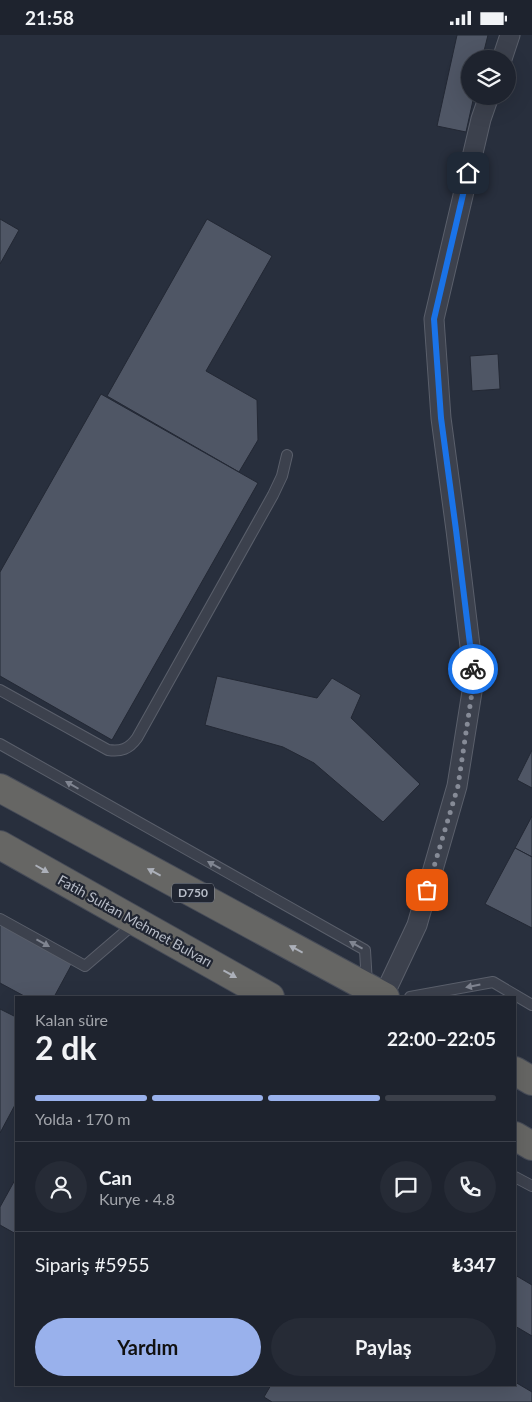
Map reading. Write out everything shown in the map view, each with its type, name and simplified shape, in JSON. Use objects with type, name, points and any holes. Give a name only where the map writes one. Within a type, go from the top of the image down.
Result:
[{"type":"highway","name":"D750","points":[[0,788],[379,994]]},
{"type":"highway","name":"Fatih Sultan Mehmet Bulvarı","points":[[0,845],[268,996]]},
{"type":"highway","points":[[516,1072],[532,1081]]},
{"type":"highway","points":[[516,1137],[532,1146]]},
{"type":"street","points":[[505,50],[510,35]]},
{"type":"street","points":[[379,994],[417,925],[458,786],[474,679],[441,418],[434,319],[486,105]]},
{"type":"lane","points":[[0,689],[108,750],[116,751],[128,747],[137,738],[273,495],[282,476],[287,455]]},
{"type":"lane","points":[[0,744],[365,950],[379,994]]},
{"type":"lane","points":[[0,919],[85,966],[137,922]]},
{"type":"lane","points":[[416,996],[493,982],[532,1005]]},
{"type":"lane","points":[[516,1178],[532,1186]]},
{"type":"building","points":[[457,35],[488,35],[484,50],[461,50],[461,105],[472,105],[466,132],[437,126]]},
{"type":"building","points":[[0,219],[19,230],[0,264]]},
{"type":"building","points":[[207,219],[272,256],[206,371],[257,400],[258,440],[239,472],[107,396]]},
{"type":"building","points":[[498,354],[500,389],[472,391],[470,356]]},
{"type":"building","points":[[101,394],[258,483],[112,740],[0,676],[0,572]]},
{"type":"building","points":[[217,676],[317,698],[332,678],[361,695],[351,718],[420,784],[383,822],[314,763],[283,747],[205,725]]},
{"type":"building","points":[[532,750],[532,788],[517,780]]},
{"type":"building","points":[[532,816],[532,857],[515,848]]},
{"type":"building","points":[[515,848],[532,857],[532,928],[485,904]]},
{"type":"building","points":[[0,922],[73,962],[55,996],[24,996],[0,983]]},
{"type":"building","points":[[0,1009],[15,1016],[15,1105],[0,1133]]},
{"type":"building","points":[[15,1180],[15,1233],[0,1225],[0,1207]]},
{"type":"building","points":[[516,1276],[532,1285],[532,1336],[516,1327]]},
{"type":"building","points":[[516,1383],[532,1392],[532,1402],[272,1402],[264,1397],[270,1386],[516,1386]]},
{"type":"way so far","points":[[427,890],[458,786],[474,679],[473,669]]},
{"type":"route","points":[[468,173],[434,319],[441,418],[473,669]]}]
